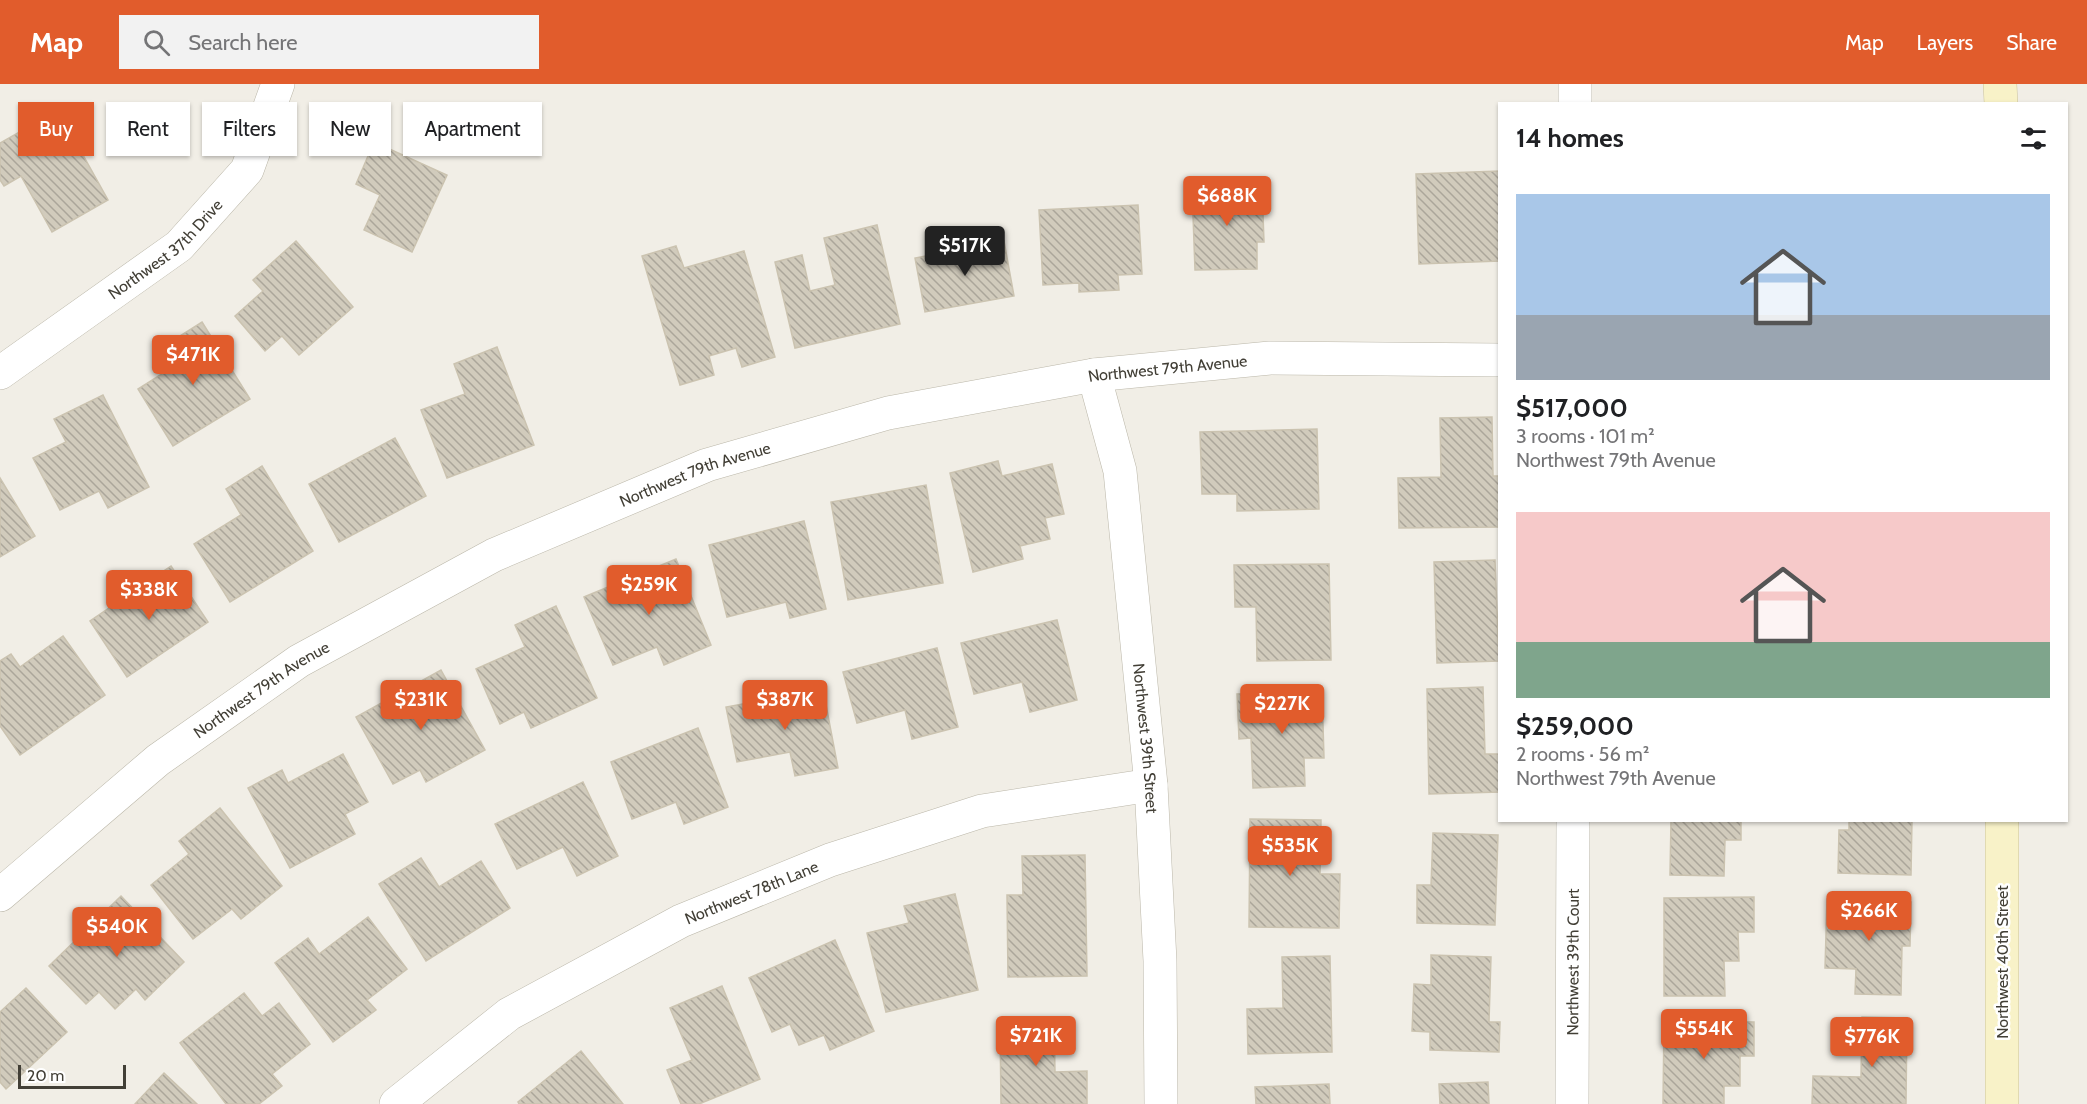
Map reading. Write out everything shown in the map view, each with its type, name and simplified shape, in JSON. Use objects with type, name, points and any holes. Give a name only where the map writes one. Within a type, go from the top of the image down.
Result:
[{"type":"street","name":"Northwest 37th Drive","points":[[0,373],[178,246],[247,170],[278,84]]},
{"type":"street","points":[[1575,84],[1575,102]]},
{"type":"street","points":[[2000,84],[2001,102]]},
{"type":"street","name":"Northwest 79th Avenue","points":[[0,895],[158,760],[299,661],[494,555],[707,465],[888,413],[1094,375],[1270,358],[1498,360]]},
{"type":"street","name":"Northwest 39th Street","points":[[1094,375],[1120,471],[1152,785],[1160,961],[1161,1104]]},
{"type":"street","name":"Northwest 78th Lane","points":[[404,1102],[509,1014],[681,921],[830,860],[982,811],[1152,785]]},
{"type":"street","name":"Northwest 39th Court","points":[[1572,1104],[1573,822]]},
{"type":"street","name":"Northwest 40th Street","points":[[2002,822],[2002,1104]]},
{"type":"building","points":[[18,133],[18,156],[84,156],[108,200],[52,232],[21,176],[4,186],[0,180],[0,143]]},
{"type":"building","points":[[391,150],[447,175],[412,252],[364,230],[380,195],[356,184],[368,156],[391,156]]},
{"type":"building","points":[[1498,171],[1498,261],[1419,264],[1416,174]]},
{"type":"building","points":[[1262,186],[1264,242],[1257,242],[1257,269],[1195,270],[1192,188]]},
{"type":"building","points":[[1138,205],[1142,274],[1118,275],[1119,290],[1079,292],[1079,283],[1043,285],[1039,210]]},
{"type":"building","points":[[877,225],[900,324],[795,348],[775,262],[802,255],[810,291],[835,285],[824,238]]},
{"type":"building","points":[[296,241],[353,307],[299,355],[282,336],[265,351],[235,316],[263,291],[253,280]]},
{"type":"building","points":[[1004,241],[1014,296],[925,312],[915,258]]},
{"type":"building","points":[[676,246],[684,268],[744,251],[775,357],[742,367],[736,348],[709,356],[714,375],[680,385],[642,256]]},
{"type":"building","points":[[202,322],[250,399],[173,446],[138,389],[173,367],[161,348]]},
{"type":"building","points":[[497,347],[534,445],[447,478],[421,410],[465,394],[454,364]]},
{"type":"building","points":[[103,395],[149,487],[108,508],[99,491],[60,510],[33,458],[66,442],[54,419]]},
{"type":"building","points":[[1492,417],[1493,476],[1498,476],[1498,527],[1399,528],[1398,478],[1441,477],[1440,418]]},
{"type":"building","points":[[1317,429],[1319,509],[1237,511],[1237,494],[1202,494],[1200,432]]},
{"type":"building","points":[[395,438],[426,496],[339,542],[309,484]]},
{"type":"building","points":[[998,461],[1002,476],[1052,464],[1064,514],[1045,518],[1050,539],[1020,546],[1023,559],[973,572],[950,473]]},
{"type":"building","points":[[262,466],[313,551],[230,602],[194,544],[241,515],[226,489]]},
{"type":"building","points":[[0,478],[35,536],[0,557]]},
{"type":"building","points":[[926,485],[943,583],[848,600],[831,502]]},
{"type":"building","points":[[804,521],[826,609],[790,618],[786,602],[727,617],[709,545]]},
{"type":"building","points":[[676,559],[711,645],[664,665],[657,647],[613,665],[584,597]]},
{"type":"building","points":[[1495,560],[1498,661],[1437,663],[1434,562]]},
{"type":"building","points":[[1329,564],[1331,660],[1257,661],[1256,607],[1235,607],[1234,565]]},
{"type":"building","points":[[171,566],[208,622],[127,677],[90,621]]},
{"type":"building","points":[[556,606],[597,698],[531,728],[524,712],[500,724],[476,669],[525,647],[515,625]]},
{"type":"building","points":[[1057,620],[1077,700],[1030,712],[1022,682],[974,694],[961,643]]},
{"type":"building","points":[[63,636],[105,695],[20,755],[0,726],[0,661],[11,654],[20,667]]},
{"type":"building","points":[[937,648],[958,727],[912,739],[905,710],[857,723],[843,672]]},
{"type":"building","points":[[441,670],[485,750],[426,782],[420,770],[393,784],[356,717]]},
{"type":"building","points":[[1483,687],[1485,754],[1498,754],[1498,792],[1429,794],[1427,689]]},
{"type":"building","points":[[823,689],[838,768],[795,776],[790,752],[737,762],[726,707]]},
{"type":"building","points":[[1322,691],[1324,758],[1304,758],[1305,786],[1253,788],[1251,738],[1239,739],[1237,694]]},
{"type":"building","points":[[698,728],[728,807],[684,824],[676,802],[632,819],[611,762]]},
{"type":"building","points":[[343,754],[368,802],[345,814],[355,834],[290,868],[248,788],[282,770],[288,783]]},
{"type":"building","points":[[583,782],[618,856],[577,876],[563,847],[517,869],[495,824]]},
{"type":"building","points":[[220,808],[282,886],[241,919],[232,909],[193,939],[151,885],[189,854],[179,841]]},
{"type":"building","points":[[1250,819],[1321,820],[1320,874],[1340,874],[1339,928],[1249,927]]},
{"type":"building","points":[[1671,822],[1741,822],[1741,840],[1725,840],[1724,876],[1670,875]]},
{"type":"building","points":[[1849,822],[1912,822],[1911,875],[1838,873],[1839,830],[1849,830]]},
{"type":"building","points":[[1433,833],[1498,835],[1495,925],[1417,923],[1417,885],[1431,885]]},
{"type":"building","points":[[1085,855],[1087,976],[1008,977],[1007,895],[1023,895],[1022,856]]},
{"type":"building","points":[[421,858],[439,887],[481,861],[510,908],[426,961],[379,884]]},
{"type":"building","points":[[955,894],[978,990],[886,1012],[867,933],[909,923],[904,906]]},
{"type":"building","points":[[121,896],[184,962],[145,1000],[136,989],[115,1009],[99,992],[86,1004],[49,966]]},
{"type":"building","points":[[1754,897],[1754,932],[1738,932],[1739,961],[1724,961],[1725,996],[1664,996],[1664,898]]},
{"type":"building","points":[[1827,899],[1911,902],[1910,946],[1902,946],[1901,995],[1855,994],[1856,969],[1825,968]]},
{"type":"building","points":[[368,917],[407,969],[367,1000],[376,1010],[333,1042],[275,963],[308,938],[319,954]]},
{"type":"building","points":[[835,940],[874,1031],[830,1050],[824,1035],[799,1045],[790,1024],[772,1032],[749,978]]},
{"type":"building","points":[[1431,955],[1491,957],[1489,1022],[1500,1022],[1499,1052],[1430,1050],[1430,1032],[1412,1031],[1414,984],[1431,985]]},
{"type":"building","points":[[1330,956],[1332,1052],[1248,1054],[1247,1009],[1283,1008],[1282,957]]},
{"type":"building","points":[[722,986],[760,1079],[699,1104],[681,1104],[667,1070],[692,1060],[670,1008]]},
{"type":"building","points":[[26,988],[67,1032],[6,1089],[0,1082],[0,1012]]},
{"type":"building","points":[[244,993],[262,1016],[279,1003],[310,1044],[272,1074],[282,1086],[259,1104],[226,1104],[180,1043]]},
{"type":"building","points":[[1862,1017],[1907,1018],[1906,1104],[1812,1104],[1813,1076],[1861,1077]]},
{"type":"building","points":[[1054,1021],[1055,1072],[1087,1071],[1087,1104],[1001,1104],[1000,1022]]},
{"type":"building","points":[[1664,1021],[1754,1022],[1754,1056],[1740,1056],[1740,1086],[1724,1086],[1724,1104],[1663,1104]]},
{"type":"building","points":[[581,1051],[623,1104],[519,1104],[518,1102]]},
{"type":"building","points":[[164,1073],[197,1104],[135,1104]]},
{"type":"building","points":[[1488,1082],[1489,1104],[1440,1104],[1439,1084]]},
{"type":"building","points":[[1329,1084],[1330,1104],[1256,1104],[1255,1087]]}]
